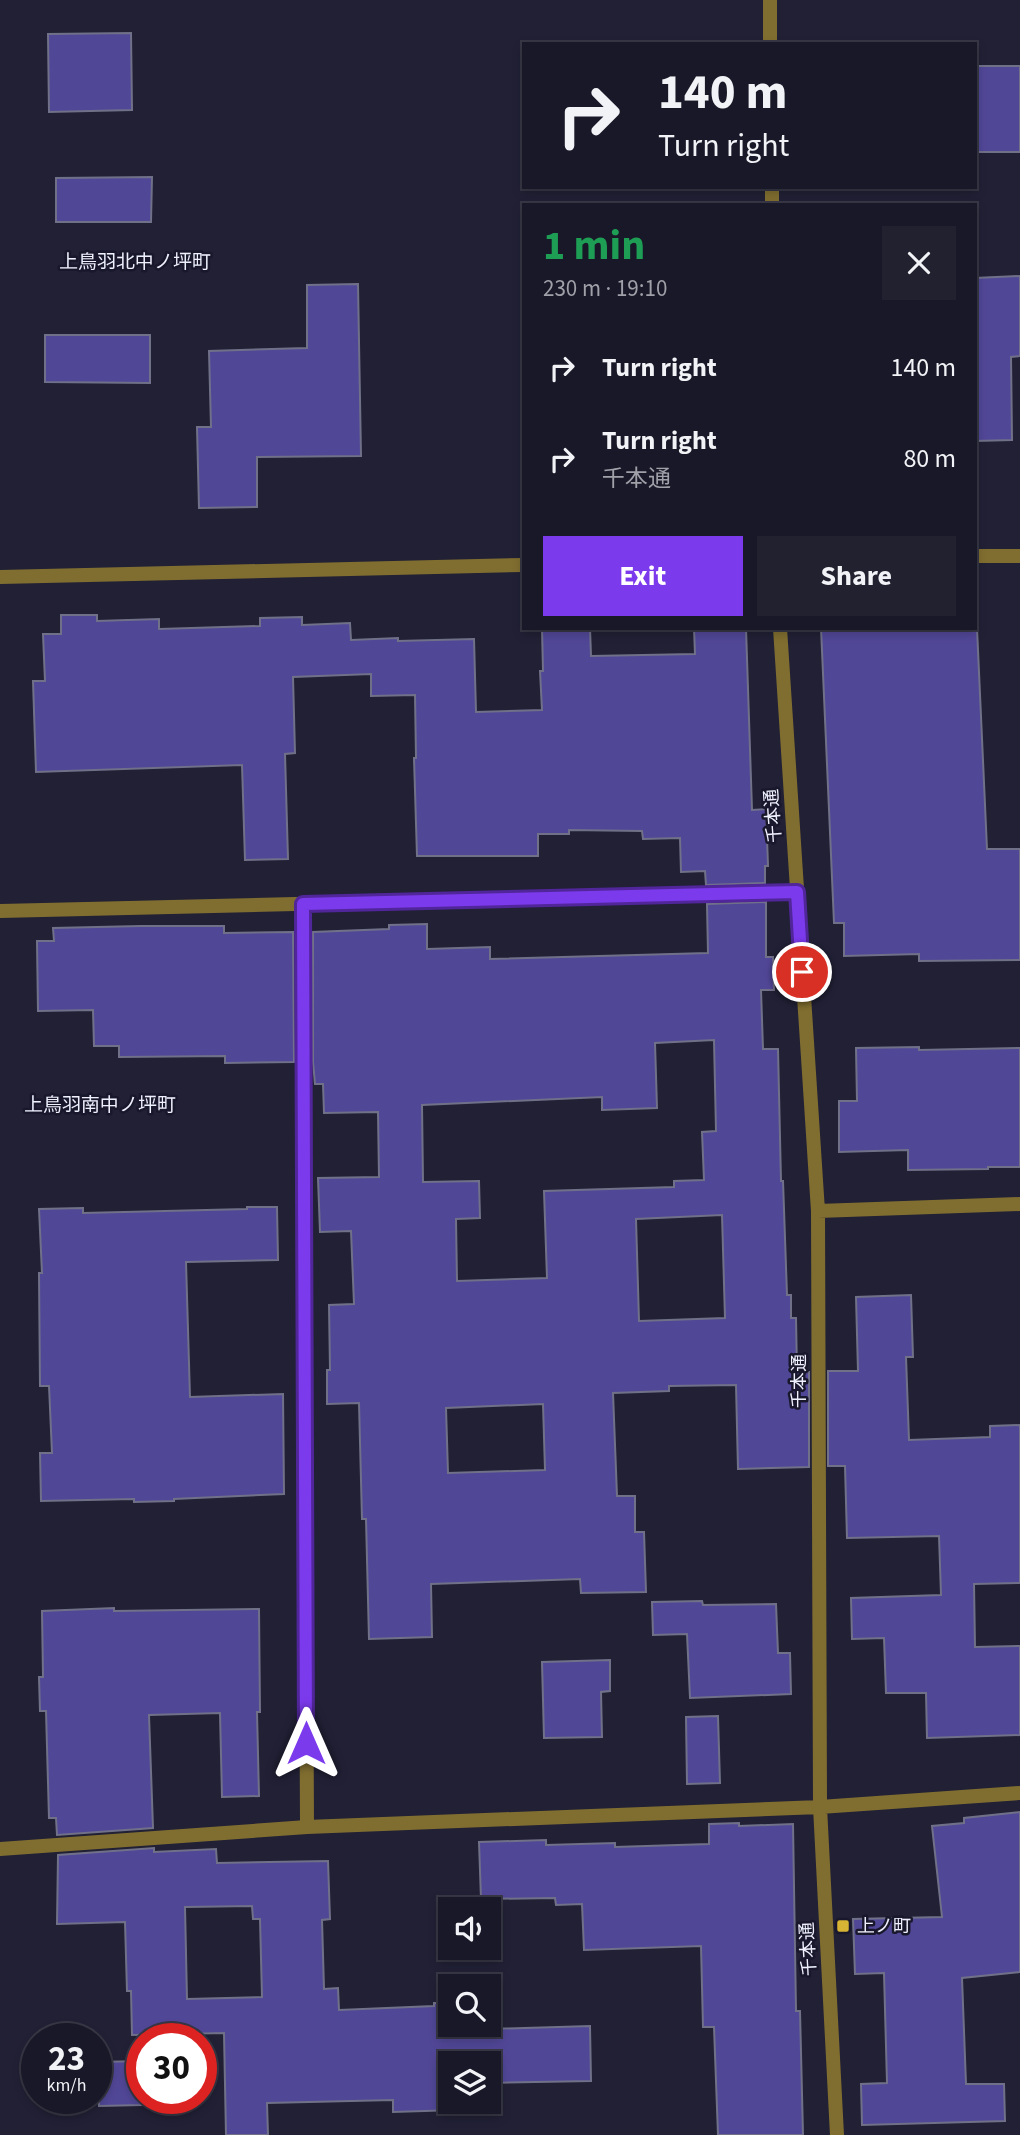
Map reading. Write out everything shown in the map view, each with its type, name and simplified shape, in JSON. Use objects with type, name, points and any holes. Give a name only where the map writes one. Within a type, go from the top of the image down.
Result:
[{"type":"street","points":[[770,0],[770,42]]},
{"type":"street","points":[[977,556],[1020,556]]},
{"type":"street","points":[[0,577],[522,565]]},
{"type":"street","name":"千本通","points":[[780,630],[818,1211],[820,1807],[837,2135]]},
{"type":"street","points":[[0,911],[797,892]]},
{"type":"street","points":[[303,904],[307,1827]]},
{"type":"street","points":[[818,1211],[1020,1203]]},
{"type":"street","points":[[0,1849],[307,1827],[820,1807],[1020,1793]]},
{"type":"building","points":[[131,33],[132,110],[49,112],[48,34]]},
{"type":"building","points":[[977,66],[1020,66],[1020,152],[977,152]]},
{"type":"building","points":[[152,177],[151,222],[56,222],[56,178]]},
{"type":"building","points":[[1020,276],[1020,356],[1011,357],[1012,440],[977,441],[977,278]]},
{"type":"building","points":[[358,284],[361,456],[257,457],[257,507],[199,508],[197,427],[211,427],[209,351],[307,348],[307,285]]},
{"type":"building","points":[[45,335],[150,335],[150,383],[45,382]]},
{"type":"building","points":[[61,615],[97,615],[97,621],[159,619],[159,629],[260,626],[260,618],[302,617],[302,625],[350,623],[351,640],[474,639],[476,712],[542,710],[542,630],[590,630],[591,656],[695,654],[694,630],[746,630],[752,810],[766,809],[768,866],[765,866],[765,883],[706,885],[705,871],[681,872],[680,838],[643,839],[642,831],[569,830],[569,834],[538,834],[538,856],[417,856],[415,695],[371,696],[371,674],[293,677],[295,753],[285,754],[288,859],[245,860],[242,765],[36,772],[33,681],[45,681],[43,634],[61,634]]},
{"type":"building","points":[[977,628],[987,849],[1020,849],[1020,960],[919,961],[919,954],[844,956],[844,923],[834,923],[821,630]]},
{"type":"building","points":[[766,902],[766,957],[773,957],[774,990],[761,990],[763,1049],[778,1049],[787,1295],[791,1295],[791,1318],[796,1318],[797,1372],[809,1372],[809,1467],[738,1469],[736,1385],[669,1386],[669,1391],[613,1393],[617,1496],[635,1496],[635,1532],[644,1532],[646,1592],[581,1593],[580,1579],[431,1584],[432,1637],[369,1639],[359,1403],[327,1404],[327,1370],[330,1370],[329,1305],[354,1304],[351,1231],[320,1232],[318,1178],[379,1177],[378,1112],[324,1113],[323,1084],[315,1084],[313,1062],[313,932],[389,929],[389,925],[427,924],[427,949],[490,947],[490,959],[708,953],[707,904]],"holes":[[[714,1040],[716,1131],[702,1132],[704,1180],[674,1181],[674,1187],[544,1191],[547,1278],[457,1281],[456,1219],[480,1218],[479,1181],[423,1182],[422,1105],[602,1097],[602,1110],[657,1108],[655,1043]],[[722,1215],[725,1318],[639,1321],[636,1219]],[[543,1404],[545,1470],[448,1473],[446,1408]]]},
{"type":"building","points":[[224,926],[224,933],[293,932],[294,1062],[225,1063],[225,1056],[119,1057],[119,1046],[94,1046],[93,1010],[38,1011],[37,941],[54,941],[53,928]]},
{"type":"building","points":[[919,1047],[919,1050],[1020,1048],[1020,1167],[908,1170],[908,1150],[839,1152],[839,1101],[857,1101],[856,1048]]},
{"type":"building","points":[[277,1207],[278,1260],[186,1262],[190,1397],[283,1394],[284,1494],[174,1501],[41,1501],[40,1453],[52,1453],[49,1386],[40,1386],[39,1273],[42,1273],[39,1209],[83,1208],[83,1213]]},
{"type":"building","points":[[911,1295],[913,1357],[906,1357],[909,1440],[990,1437],[990,1426],[1020,1425],[1020,1583],[974,1584],[975,1647],[1020,1646],[1020,1735],[927,1738],[926,1693],[886,1693],[884,1638],[852,1639],[851,1598],[941,1595],[939,1536],[847,1538],[845,1466],[828,1466],[828,1371],[858,1371],[856,1297]]},
{"type":"building","points":[[702,1601],[703,1605],[776,1604],[778,1653],[790,1653],[791,1694],[690,1698],[687,1634],[653,1635],[652,1602]]},
{"type":"building","points":[[114,1608],[114,1611],[259,1609],[259,1796],[222,1797],[220,1713],[149,1715],[153,1828],[57,1835],[56,1818],[49,1818],[46,1711],[40,1711],[39,1677],[43,1677],[42,1611]]},
{"type":"building","points":[[610,1660],[610,1691],[601,1692],[602,1737],[544,1738],[542,1662]]},
{"type":"building","points":[[718,1716],[720,1783],[687,1784],[686,1717]]},
{"type":"building","points":[[1020,1812],[1020,1972],[962,1978],[966,2084],[1004,2084],[1005,2121],[862,2125],[861,2084],[887,2083],[884,1973],[855,1974],[853,1919],[942,1917],[932,1826],[964,1823],[964,1818]]},
{"type":"building","points":[[709,1824],[793,1824],[796,2011],[800,2011],[803,2135],[718,2135],[714,2027],[703,2027],[701,1946],[584,1950],[582,1904],[556,1905],[555,1898],[481,1897],[479,1842],[546,1840],[546,1845],[615,1843],[615,1847],[709,1844]]},
{"type":"building","points":[[154,1848],[154,1852],[216,1849],[217,1863],[328,1861],[330,1919],[322,1920],[324,1989],[338,1988],[339,2010],[434,2006],[434,2003],[438,2003],[438,2037],[501,2037],[501,2029],[590,2026],[591,2081],[501,2083],[501,2051],[438,2051],[438,2111],[393,2112],[393,2100],[267,2103],[268,2135],[226,2135],[224,2033],[217,2033],[217,2023],[132,2023],[131,1991],[127,1991],[125,1922],[57,1924],[58,1855]],"holes":[[[252,1906],[253,1919],[260,1919],[262,1997],[187,1999],[185,1907]]]},
{"type":"building","points":[[126,2061],[126,2105],[112,2106],[112,2062]]},
{"type":"place","name":"上ノ町","points":[[843,1926]]},
{"type":"district","name":"上鳥羽北中ノ坪町","points":[[135,261]]},
{"type":"district","name":"上鳥羽南中ノ坪町","points":[[100,1104]]},
{"type":"route","points":[[306,1743],[303,904],[797,892],[802,972]]}]
